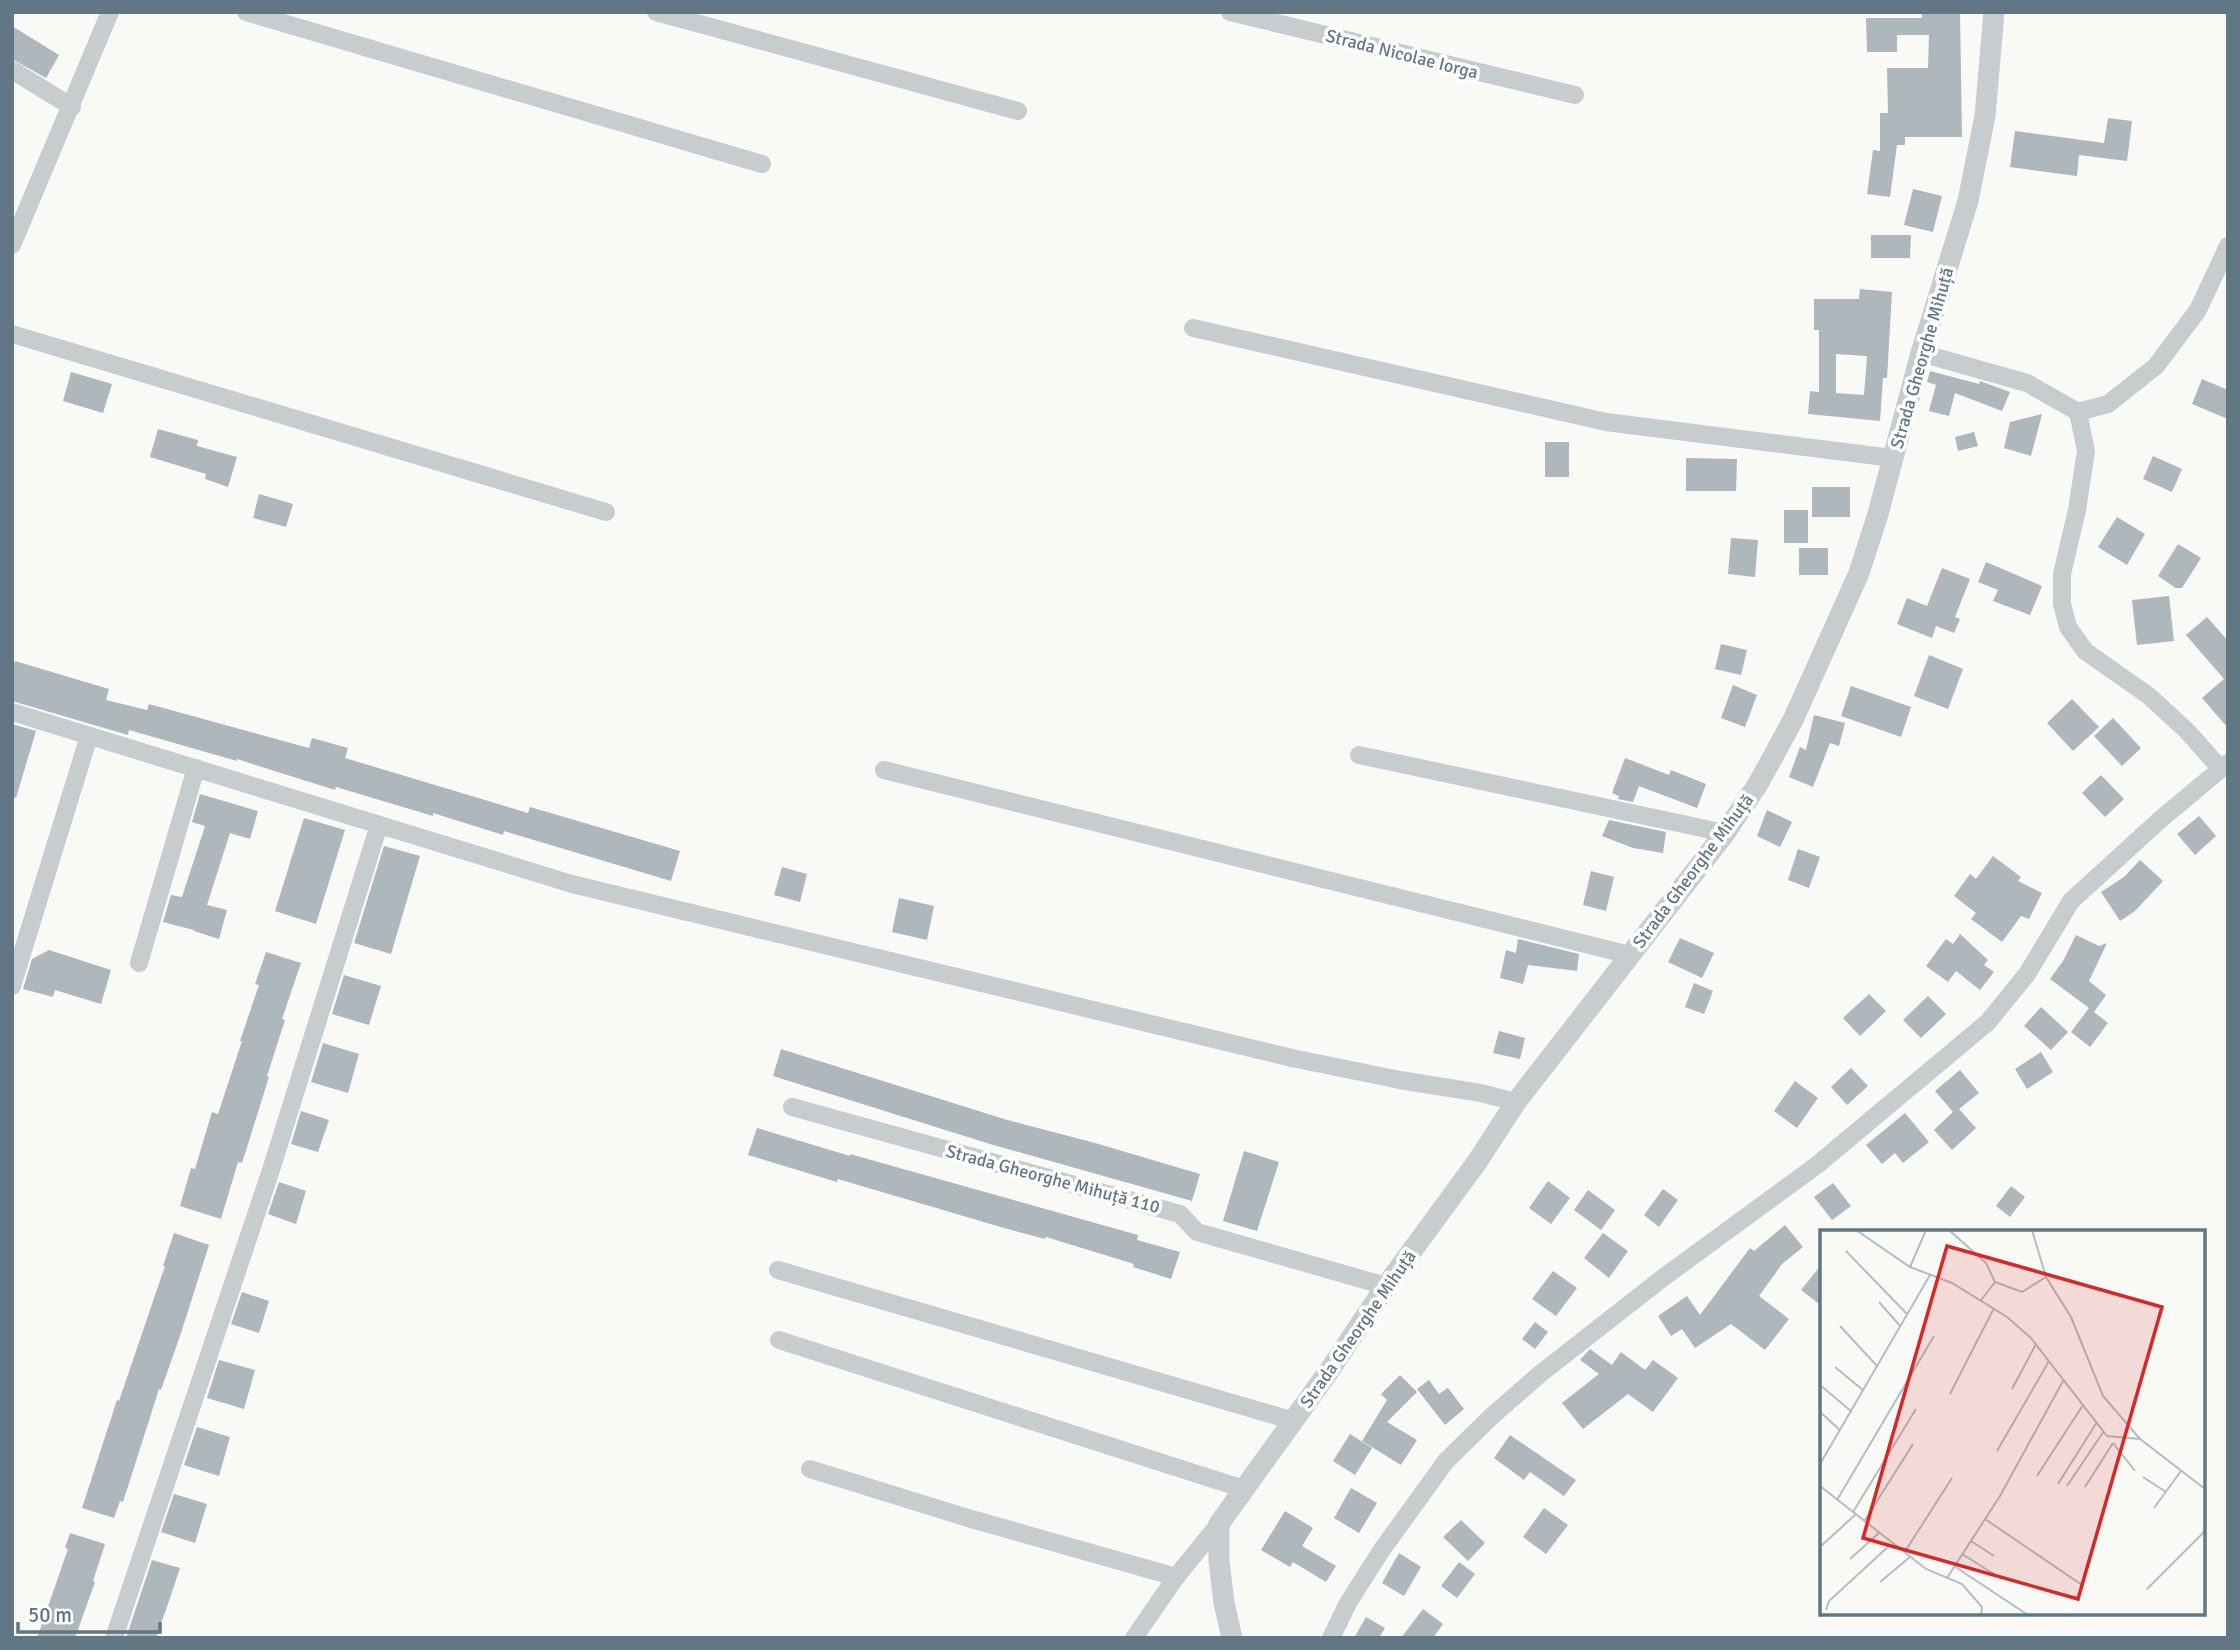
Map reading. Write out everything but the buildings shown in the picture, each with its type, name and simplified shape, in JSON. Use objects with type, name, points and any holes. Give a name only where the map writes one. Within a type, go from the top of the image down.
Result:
[{"type":"street","points":[[12,245],[110,12]]},
{"type":"street","points":[[246,12],[762,164]]},
{"type":"street","points":[[656,12],[1018,111]]},
{"type":"street","name":"Strada Nicolae Iorga","points":[[1230,12],[1575,95]]},
{"type":"street","name":"Strada Gheorghe Mihuță","points":[[1219,1524],[1516,1102],[1725,833],[1758,784],[1793,720],[1854,585],[1878,514],[1921,353],[1968,201],[1985,116],[1994,12]]},
{"type":"street","points":[[12,70],[72,107]]},
{"type":"street","points":[[1921,353],[2027,383],[2078,412],[2108,404],[2156,366],[2197,310],[2228,246]]},
{"type":"street","points":[[1193,328],[1606,422],[1893,458]]},
{"type":"street","points":[[12,334],[606,512]]},
{"type":"street","points":[[1331,1638],[1348,1603],[1381,1551],[1446,1461],[1492,1416],[1540,1374],[1664,1277],[1817,1165],[1988,1022],[2027,974],[2071,901],[2224,765],[2149,696],[2085,651],[2068,627],[2063,604],[2062,574],[2077,510],[2086,451],[2078,412]]},
{"type":"street","points":[[12,712],[586,887],[1293,1058],[1516,1102]]},
{"type":"street","points":[[12,986],[89,736]]},
{"type":"street","points":[[1359,755],[1725,833]]},
{"type":"street","points":[[139,962],[196,768]]},
{"type":"street","points":[[884,770],[1630,955]]},
{"type":"street","points":[[114,1638],[271,1170],[379,825]]},
{"type":"street","name":"Strada Gheorghe Mihuță 110","points":[[792,1107],[1180,1214],[1197,1232],[1386,1286]]},
{"type":"street","points":[[778,1270],[1294,1421]]},
{"type":"street","points":[[779,1340],[1244,1489]]},
{"type":"street","points":[[810,1469],[968,1518],[1176,1577]]},
{"type":"street","points":[[1133,1638],[1176,1577],[1219,1524]]},
{"type":"street","points":[[1219,1524],[1219,1561],[1232,1638]]}]
